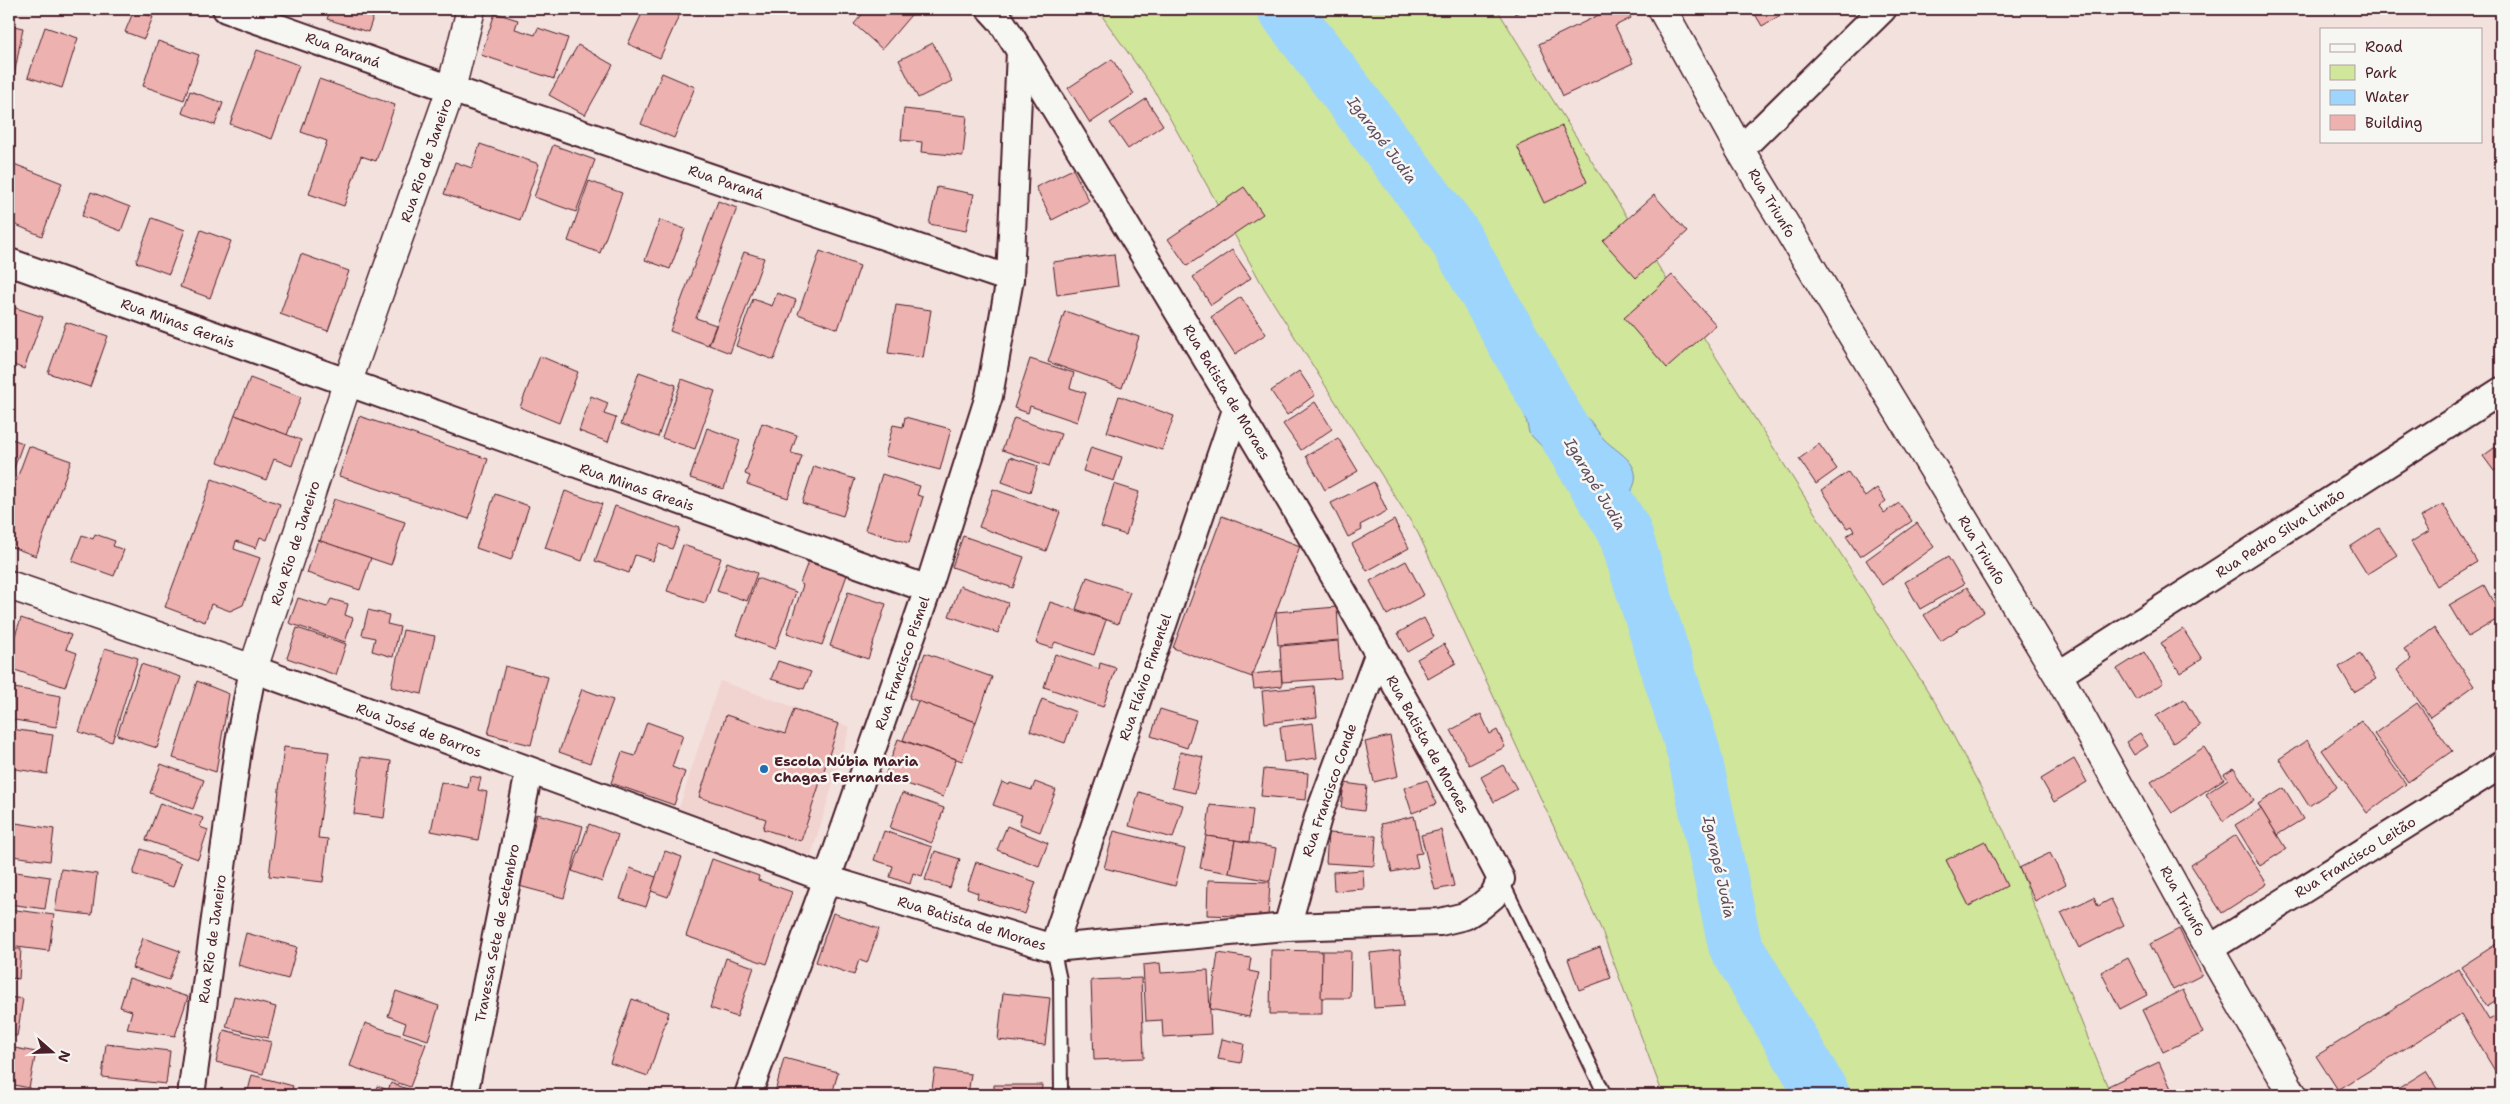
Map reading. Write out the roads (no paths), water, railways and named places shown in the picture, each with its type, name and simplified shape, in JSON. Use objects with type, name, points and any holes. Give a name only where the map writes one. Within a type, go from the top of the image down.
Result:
[{"type":"street","name":"Rua Paraná","points":[[226,9],[1010,280]]},
{"type":"street","name":"Rua Rio de Janeiro","points":[[191,1095],[239,742],[253,668],[347,384],[451,88],[471,9]]},
{"type":"street","name":"Rua Batista de Moraes","points":[[827,880],[1053,948],[1287,927],[1440,922],[1465,916],[1481,906],[1493,896],[1501,879],[1378,655],[1237,407],[1020,51],[1001,21],[990,9]]},
{"type":"street","name":"Rua Triunfo","points":[[1662,9],[1740,150],[2058,675],[2209,949],[2293,1095]]},
{"type":"street","points":[[1740,150],[1883,9]]},
{"type":"street","points":[[1010,280],[1020,51]]},
{"type":"street","name":"Rua Minas Gerais","points":[[9,262],[347,384]]},
{"type":"street","name":"Rua Francisco Pismel","points":[[748,1095],[827,880],[928,590],[989,396],[1010,280]]},
{"type":"street","name":"Rua Minas Greais","points":[[347,384],[928,590]]},
{"type":"street","name":"Rua Pedro Silva Limão","points":[[2058,675],[2501,391]]},
{"type":"street","name":"Rua Flávio Pimentel","points":[[1053,948],[1237,407]]},
{"type":"street","name":"Rua José de Barros","points":[[9,585],[253,668],[529,772],[827,880]]},
{"type":"street","name":"Rua Francisco Conde","points":[[1287,927],[1318,814],[1378,655]]},
{"type":"street","name":"Rua Francisco Leitão","points":[[2209,949],[2501,765]]},
{"type":"street","name":"Travessa Sete de Setembro","points":[[464,1095],[529,772]]},
{"type":"lane","points":[[1501,879],[1605,1095]]},
{"type":"lane","points":[[1053,948],[1060,980],[1061,1095]]},
{"type":"water","points":[[1516,332],[1523,336],[1530,344],[1531,364],[1542,385],[1555,398],[1588,419],[1603,438],[1627,459],[1633,467],[1635,483],[1626,498],[1612,510],[1597,517],[1588,511],[1571,477],[1529,433],[1522,401],[1520,377],[1504,352],[1508,338]]},
{"type":"waterway","name":"Igarapé Judia","points":[[1284,9],[1452,232],[1570,442],[1624,530],[1694,753],[1735,945],[1823,1095]]},
{"type":"place","name":"Escola Núbia Maria Chagas Fernandes","points":[[764,769]]}]
